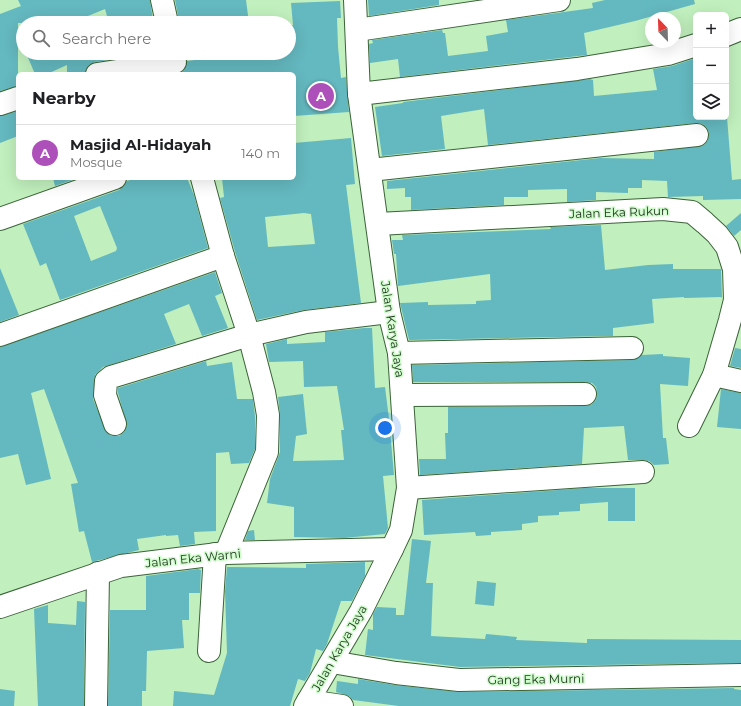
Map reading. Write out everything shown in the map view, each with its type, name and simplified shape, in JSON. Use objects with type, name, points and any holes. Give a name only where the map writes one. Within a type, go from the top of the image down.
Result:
[{"type":"street","points":[[162,0],[165,16]]},
{"type":"street","name":"Jalan Karya Jaya","points":[[306,704],[361,611],[392,549],[400,530],[408,488],[399,353],[389,312],[359,94],[355,0]]},
{"type":"street","points":[[357,30],[559,0]]},
{"type":"street","points":[[729,34],[741,29]]},
{"type":"street","points":[[359,94],[577,69],[668,54],[693,46]]},
{"type":"street","points":[[112,72],[175,63]]},
{"type":"street","points":[[0,104],[16,99]]},
{"type":"street","points":[[370,170],[697,135]]},
{"type":"street","points":[[0,219],[109,180]]},
{"type":"street","points":[[203,180],[223,256],[249,335],[264,392],[268,415],[267,452],[220,554],[209,651]]},
{"type":"street","name":"Jalan Eka Rukun","points":[[378,224],[663,209],[692,212],[717,234],[727,247],[734,269],[735,300],[714,375],[689,426]]},
{"type":"street","points":[[0,335],[223,256]]},
{"type":"street","points":[[115,424],[104,392],[106,381],[112,377],[249,335],[306,322],[389,312]]},
{"type":"street","points":[[399,353],[632,348]]},
{"type":"street","points":[[714,375],[741,381]]},
{"type":"street","points":[[403,395],[585,394]]},
{"type":"street","points":[[408,488],[643,472]]},
{"type":"street","name":"Jalan Eka Warni","points":[[0,607],[121,566],[220,554],[392,549]]},
{"type":"street","points":[[96,706],[98,573]]},
{"type":"street","name":"Gang Eka Murni","points":[[332,662],[396,673],[459,680],[741,675]]},
{"type":"street","points":[[306,704],[342,706]]},
{"type":"building","points":[[18,0],[150,0],[152,16],[107,16],[105,9],[88,16],[16,16],[16,60],[18,60],[18,72],[16,72],[16,87],[0,91],[0,14],[21,6]]},
{"type":"building","points":[[175,0],[246,0],[248,16],[178,16]]},
{"type":"building","points":[[368,0],[439,0],[439,5],[369,16]]},
{"type":"building","points":[[605,0],[694,0],[695,4],[667,12],[645,12],[645,18],[584,33],[587,55],[400,77],[398,59],[370,63],[369,44],[373,43],[372,40],[442,30],[443,33],[445,33],[448,56],[488,51],[486,36],[508,32],[506,20],[593,8],[592,3]]},
{"type":"building","points":[[340,1],[341,18],[337,18],[338,47],[341,78],[346,77],[349,112],[296,116],[296,72],[181,72],[187,61],[195,60],[296,60],[296,16],[292,16],[291,3]]},
{"type":"building","points":[[693,59],[693,120],[727,120],[732,180],[741,179],[741,199],[703,200],[703,196],[668,197],[667,181],[642,180],[642,188],[628,188],[628,193],[596,192],[596,200],[567,202],[567,189],[528,190],[528,197],[504,197],[504,205],[411,210],[411,197],[405,197],[405,188],[387,189],[387,181],[600,158],[654,159],[654,152],[704,145],[708,140],[709,133],[707,128],[702,124],[696,123],[488,145],[484,109],[441,116],[445,149],[382,156],[375,107],[403,102],[590,79],[593,80],[594,96],[657,90],[653,69],[672,66]]},
{"type":"building","points":[[29,60],[107,60],[95,62],[89,65],[86,72],[67,72],[67,65],[51,72],[34,72]]},
{"type":"building","points":[[16,112],[16,137],[0,143],[0,116]]},
{"type":"building","points":[[351,138],[355,184],[346,185],[361,303],[304,310],[257,320],[235,252],[220,198],[224,197],[222,180],[296,180],[296,143]],"holes":[[[304,213],[311,214],[315,244],[268,247],[265,217]]]},
{"type":"building","points":[[54,180],[72,180],[55,186]]},
{"type":"building","points":[[130,180],[188,180],[194,195],[208,248],[60,300],[46,263],[40,266],[23,224],[119,190],[127,181]],"holes":[[[100,206],[117,248],[116,251],[91,261],[74,216]]]},
{"type":"building","points":[[741,213],[741,230],[734,236],[726,226]]},
{"type":"building","points":[[601,225],[605,270],[648,265],[673,264],[673,269],[721,269],[722,298],[684,297],[652,299],[654,323],[613,328],[613,336],[409,340],[400,303],[428,302],[428,305],[476,304],[476,301],[491,300],[490,274],[398,286],[396,254],[394,254],[392,240],[403,240],[402,235],[551,229],[550,227]]},
{"type":"building","points":[[0,268],[19,315],[0,322]]},
{"type":"building","points":[[215,272],[222,293],[215,296],[228,328],[202,336],[189,304],[164,314],[176,344],[103,367],[95,375],[93,399],[107,433],[112,436],[119,436],[124,432],[127,426],[118,388],[206,361],[207,366],[232,362],[237,399],[253,399],[255,416],[255,449],[249,463],[231,464],[229,452],[216,453],[216,531],[194,532],[195,544],[180,546],[178,535],[137,539],[139,550],[92,562],[84,531],[79,532],[71,484],[78,483],[44,389],[31,393],[51,479],[26,485],[18,454],[0,458],[0,347]]},
{"type":"building","points":[[372,328],[375,388],[385,387],[389,419],[394,475],[383,476],[388,528],[385,534],[344,538],[294,537],[294,507],[267,503],[270,479],[280,452],[280,415],[278,397],[303,394],[307,434],[296,436],[293,461],[344,460],[341,430],[344,430],[337,386],[304,387],[303,361],[269,362],[266,344],[287,339],[287,344],[325,342],[325,332]]},
{"type":"building","points":[[735,348],[741,349],[741,368],[730,366]]},
{"type":"building","points":[[663,354],[663,356],[690,358],[688,386],[660,384],[663,438],[666,438],[669,464],[654,465],[649,461],[628,460],[624,426],[584,428],[582,464],[420,475],[419,459],[446,459],[445,433],[448,433],[448,407],[585,406],[591,405],[596,400],[597,394],[596,387],[592,383],[585,382],[413,382],[412,365],[632,360],[642,355]]},
{"type":"building","points":[[721,389],[741,393],[741,429],[717,427]]},
{"type":"building","points":[[585,488],[635,488],[635,521],[608,521],[608,502],[580,504],[580,511],[559,512],[559,515],[538,516],[538,522],[522,524],[522,530],[491,532],[491,535],[476,536],[475,532],[424,535],[422,500]]},
{"type":"building","points":[[254,530],[255,540],[245,540],[248,531]]},
{"type":"building","points":[[412,539],[431,541],[426,583],[433,583],[431,636],[485,639],[486,634],[517,637],[516,640],[587,643],[587,639],[741,640],[741,663],[460,667],[365,655],[368,629],[373,630],[373,614],[377,607],[396,608],[396,615],[404,615]]},
{"type":"building","points":[[365,562],[365,576],[352,601],[341,601],[327,644],[323,651],[316,649],[310,673],[305,681],[298,679],[290,706],[173,706],[174,691],[214,695],[227,653],[225,591],[227,567],[306,568],[306,564]]},
{"type":"building","points":[[198,569],[201,570],[200,593],[189,593],[189,620],[182,620],[184,648],[147,651],[146,691],[142,691],[142,706],[108,706],[110,610],[146,610],[146,576]]},
{"type":"building","points":[[477,581],[496,583],[494,606],[475,604]]},
{"type":"building","points":[[77,601],[85,602],[84,706],[38,706],[34,609],[48,605],[48,623],[76,625]]},
{"type":"building","points":[[358,679],[395,685],[459,692],[734,688],[741,690],[741,706],[399,706],[353,700],[349,696],[336,692],[337,681],[358,684]]},
{"type":"building","points":[[0,689],[15,691],[14,706],[0,706]]},
{"type":"place","name":"Masjid Al-Hidayah","points":[[321,96]]}]
